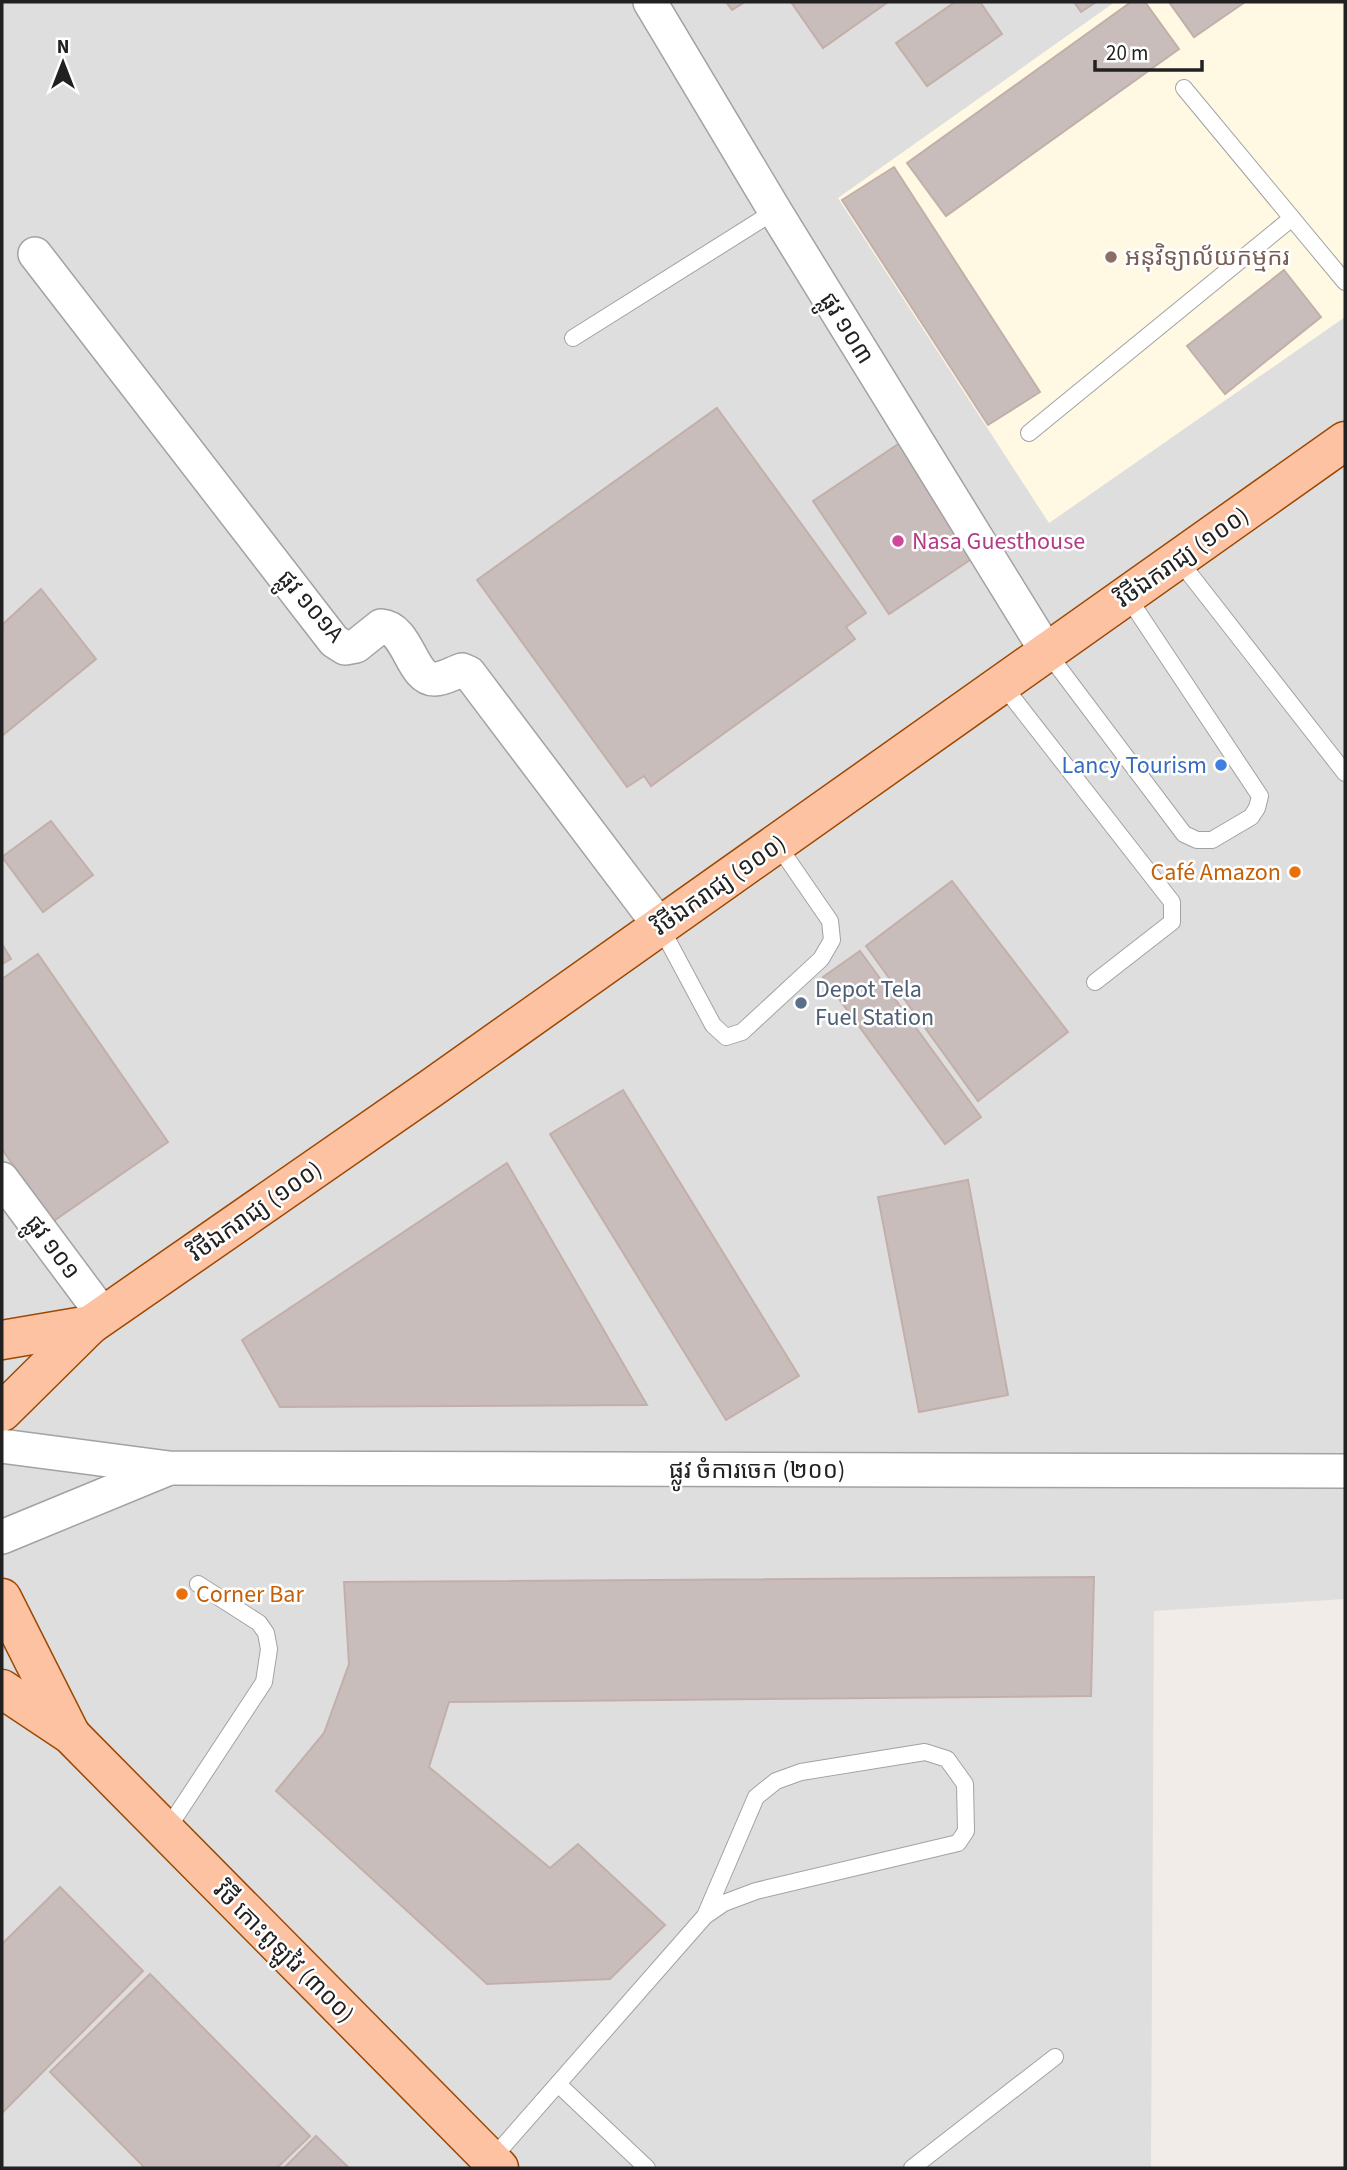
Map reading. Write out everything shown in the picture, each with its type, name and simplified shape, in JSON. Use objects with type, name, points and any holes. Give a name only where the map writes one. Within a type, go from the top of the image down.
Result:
[{"type":"main road","name":"វិថីឯករាជ្យ (១០០)","points":[[2,1412],[97,1320],[777,844],[1345,441]]},
{"type":"main road","points":[[2,1340],[97,1320]]},
{"type":"main road","points":[[2,1598],[71,1735]]},
{"type":"main road","points":[[2,1689],[71,1735]]},
{"type":"main road","name":"វិថី កោះពូឡូវៃ (៣០០)","points":[[71,1735],[495,2164]]},
{"type":"street","name":"ផ្លូវ ១០៣","points":[[650,2],[775,212],[1047,652]]},
{"type":"street","name":"ផ្លូវ ១០១A","points":[[35,254],[334,641],[345,648],[356,646],[381,626],[389,627],[396,631],[423,674],[430,680],[461,670],[469,673],[660,926]]},
{"type":"street","name":"ផ្លូវ ១០១","points":[[2,1179],[97,1320]]},
{"type":"street","name":"ផ្លូវ ចំការចេក (២០០)","points":[[2,1446],[169,1468],[1345,1471]]},
{"type":"street","name":"ផ្លូវ ចំការចេក (២០០)","points":[[2,1537],[169,1468]]},
{"type":"lane","points":[[1184,88],[1345,282]]},
{"type":"lane","points":[[573,338],[775,212]]},
{"type":"lane","points":[[1029,433],[1292,218]]},
{"type":"lane","points":[[1178,559],[1345,773]]},
{"type":"lane","points":[[1047,652],[1184,834],[1197,840],[1212,840],[1251,817],[1260,796],[1126,596]]},
{"type":"lane","points":[[1002,684],[1172,902],[1172,922],[1095,982]]},
{"type":"lane","points":[[660,926],[713,1025],[726,1037],[742,1032],[821,959],[832,940],[830,921],[777,844]]},
{"type":"lane","points":[[166,1832],[264,1682],[269,1649],[266,1633],[259,1623],[198,1584]]},
{"type":"lane","points":[[495,2164],[558,2084],[705,1916],[724,1903],[756,1891],[958,1843],[966,1831],[965,1784],[947,1759],[925,1752],[801,1772],[776,1781],[756,1797],[705,1916]]},
{"type":"lane","points":[[912,2168],[1055,2057]]},
{"type":"lane","points":[[558,2084],[647,2168]]},
{"type":"shaded area","points":[[2,2],[1345,2],[1345,1599],[1154,1611],[1151,2168],[2,2168]]},
{"type":"shaded area","name":"អនុវិទ្យាល័យកម្មករ","points":[[1115,2],[1345,2],[1345,317],[1049,523],[838,198]]},
{"type":"building","points":[[726,2],[745,2],[732,10]]},
{"type":"building","points":[[791,2],[888,2],[823,48]]},
{"type":"building","points":[[955,2],[980,2],[1002,34],[927,86],[896,43]]},
{"type":"building","points":[[1074,2],[1096,2],[1081,12]]},
{"type":"building","points":[[1131,2],[1145,2],[1179,49],[946,216],[907,163]]},
{"type":"building","points":[[1169,2],[1245,2],[1194,37]]},
{"type":"building","points":[[894,167],[1040,392],[988,425],[842,200]]},
{"type":"building","points":[[1284,270],[1321,317],[1225,394],[1187,346]]},
{"type":"building","points":[[717,408],[866,613],[846,627],[855,639],[651,786],[644,776],[627,787],[477,580]]},
{"type":"building","points":[[900,443],[976,556],[889,614],[813,501]]},
{"type":"building","points":[[41,589],[96,659],[2,736],[2,625]]},
{"type":"building","points":[[51,821],[93,875],[43,912],[2,857]]},
{"type":"building","points":[[952,881],[1068,1032],[978,1101],[866,946]]},
{"type":"building","points":[[2,944],[11,959],[2,964]]},
{"type":"building","points":[[860,951],[981,1117],[945,1144],[823,977]]},
{"type":"building","points":[[38,954],[168,1142],[52,1222],[2,1149],[2,979]]},
{"type":"building","points":[[623,1090],[799,1376],[726,1420],[550,1134]]},
{"type":"building","points":[[507,1163],[647,1405],[280,1407],[242,1340]]},
{"type":"building","points":[[968,1180],[1008,1395],[919,1412],[878,1197]]},
{"type":"building","points":[[1094,1577],[1091,1696],[449,1702],[429,1767],[550,1868],[578,1844],[665,1925],[610,1979],[487,1984],[276,1791],[324,1733],[349,1664],[344,1582]]},
{"type":"building","points":[[60,1887],[143,1971],[2,2113],[2,1944]]},
{"type":"building","points":[[150,1974],[310,2136],[277,2168],[145,2168],[50,2072]]},
{"type":"building","points":[[316,2136],[349,2168],[284,2168]]},
{"type":"place","name":"អនុវិទ្យាល័យកម្មករ","points":[[1111,257]]},
{"type":"place","name":"Nasa Guesthouse","points":[[898,541]]},
{"type":"place","name":"Lancy Tourism","points":[[1221,765]]},
{"type":"place","name":"Café Amazon","points":[[1295,872]]},
{"type":"place","name":"Depot Tela Fuel Station","points":[[801,1003]]},
{"type":"place","name":"Corner Bar","points":[[182,1594]]}]
